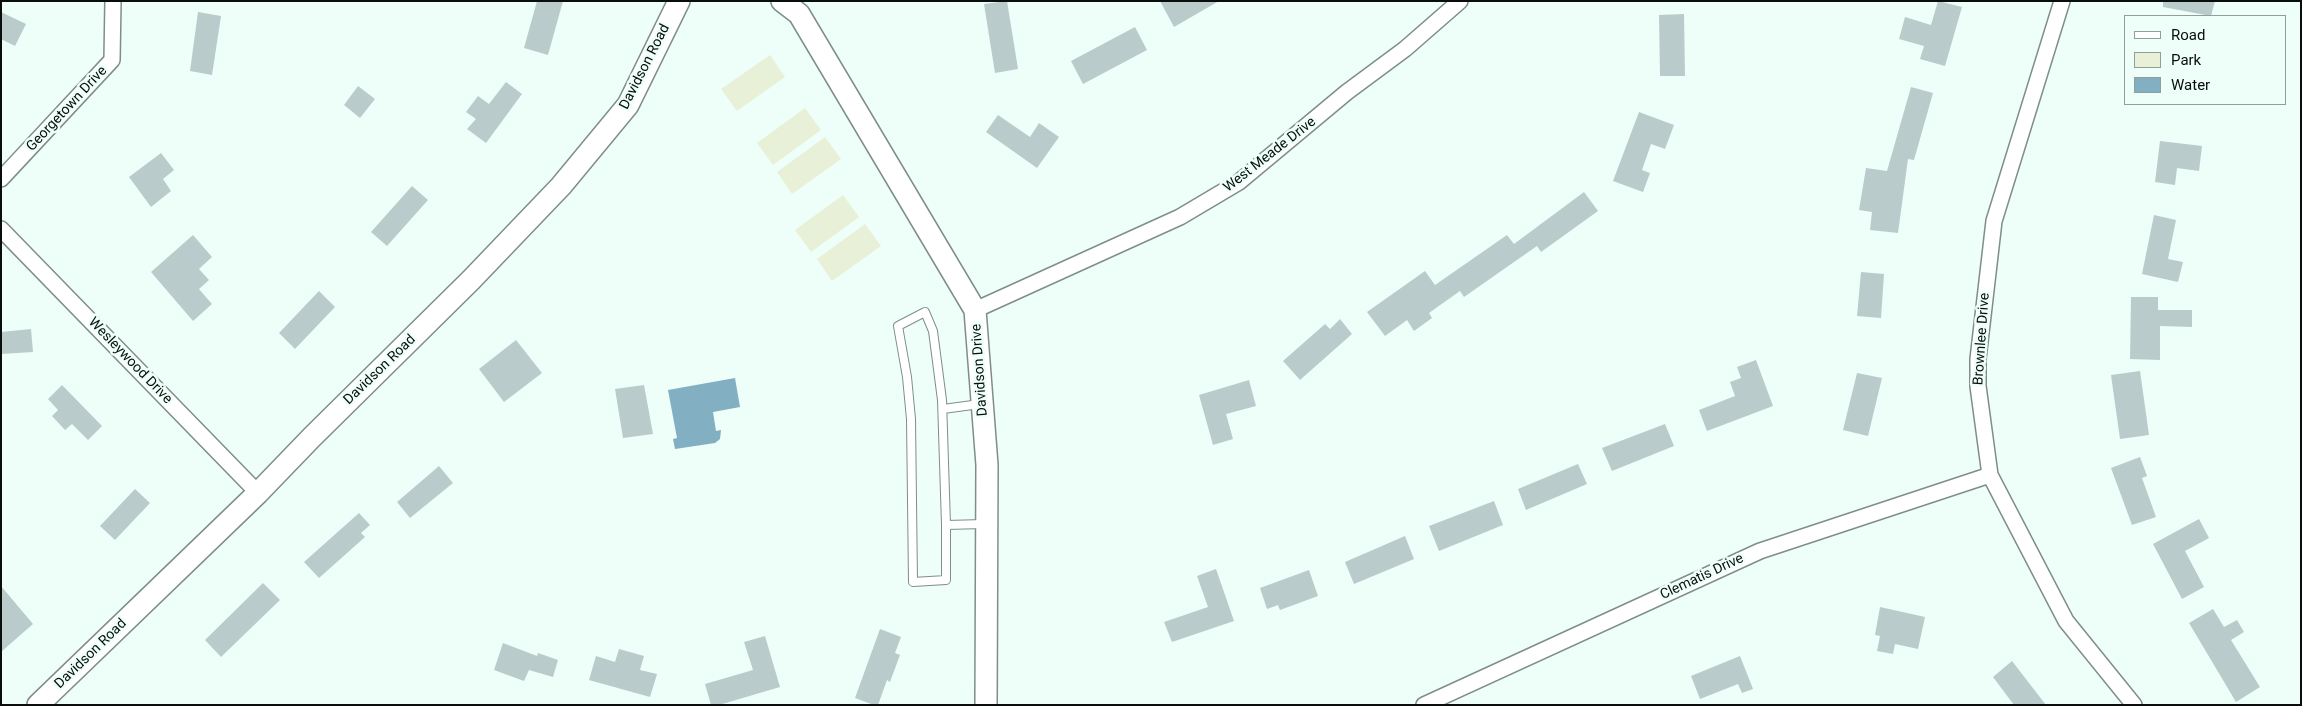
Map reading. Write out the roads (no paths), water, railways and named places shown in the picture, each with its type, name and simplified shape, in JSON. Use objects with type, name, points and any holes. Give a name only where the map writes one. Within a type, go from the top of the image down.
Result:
[{"type":"street","name":"Georgetown Drive","points":[[1,179],[112,60],[113,1]]},
{"type":"street","name":"Davidson Road","points":[[38,705],[258,493],[562,186],[628,105],[679,1]]},
{"type":"street","name":"Davidson Drive","points":[[782,1],[799,14],[975,310],[987,465],[986,705]]},
{"type":"street","name":"West Meade Drive","points":[[975,310],[1180,216],[1239,182],[1348,92],[1405,49],[1460,1]]},
{"type":"street","name":"Brownlee Drive","points":[[2062,1],[1997,212],[1991,242],[1978,359],[1978,386],[1990,475],[2066,621],[2134,705]]},
{"type":"street","name":"Wesleywood Drive","points":[[1,229],[258,493]]},
{"type":"street","name":"Clematis Drive","points":[[1424,705],[1760,551],[1990,475]]},
{"type":"lane","points":[[925,312],[933,331],[943,410],[946,525],[946,580],[913,582],[911,428],[907,377],[898,326],[925,312]]},
{"type":"lane","points":[[943,410],[982,404]]},
{"type":"lane","points":[[946,525],[986,524]]},
{"type":"water","points":[[735,378],[740,407],[713,412],[716,431],[721,430],[720,439],[715,443],[675,449],[673,439],[677,438],[668,390]]}]
